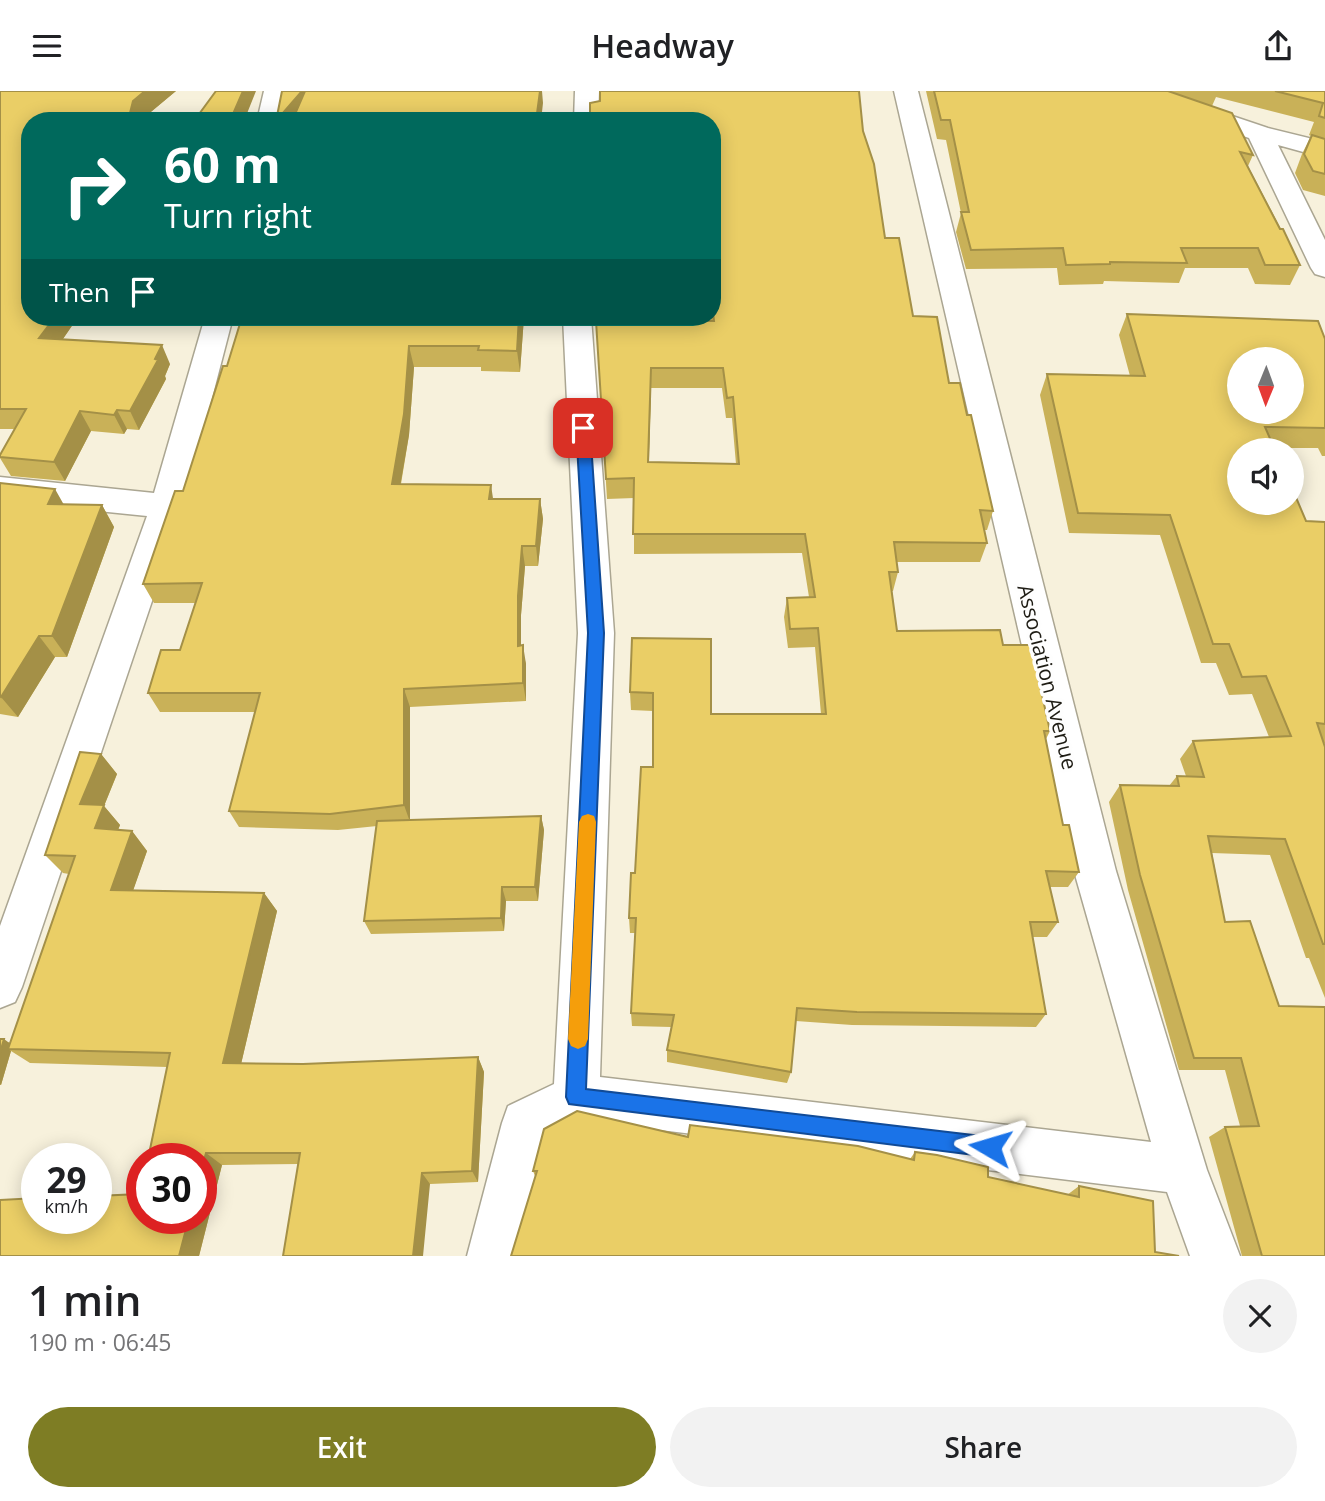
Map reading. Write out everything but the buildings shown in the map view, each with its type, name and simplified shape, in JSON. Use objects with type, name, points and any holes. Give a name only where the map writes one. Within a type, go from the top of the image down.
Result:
[{"type":"street","points":[[271,112],[276,91]]},
{"type":"street","points":[[586,112],[587,91]]},
{"type":"street","name":"Association Avenue","points":[[906,91],[1095,871],[1184,1170],[1215,1256]]},
{"type":"street","points":[[1135,91],[1259,133],[1325,150]]},
{"type":"street","points":[[1259,133],[1325,268]]},
{"type":"street","points":[[0,987],[167,506],[217,326]]},
{"type":"street","points":[[576,1097],[596,633],[578,326]]},
{"type":"street","points":[[0,489],[167,506]]},
{"type":"street","points":[[492,1256],[525,1123],[576,1097],[1184,1170]]},
{"type":"slow traffic","points":[[578,1039],[588,822]]},
{"type":"route","points":[[583,428],[596,633],[576,1097],[990,1147]]}]
